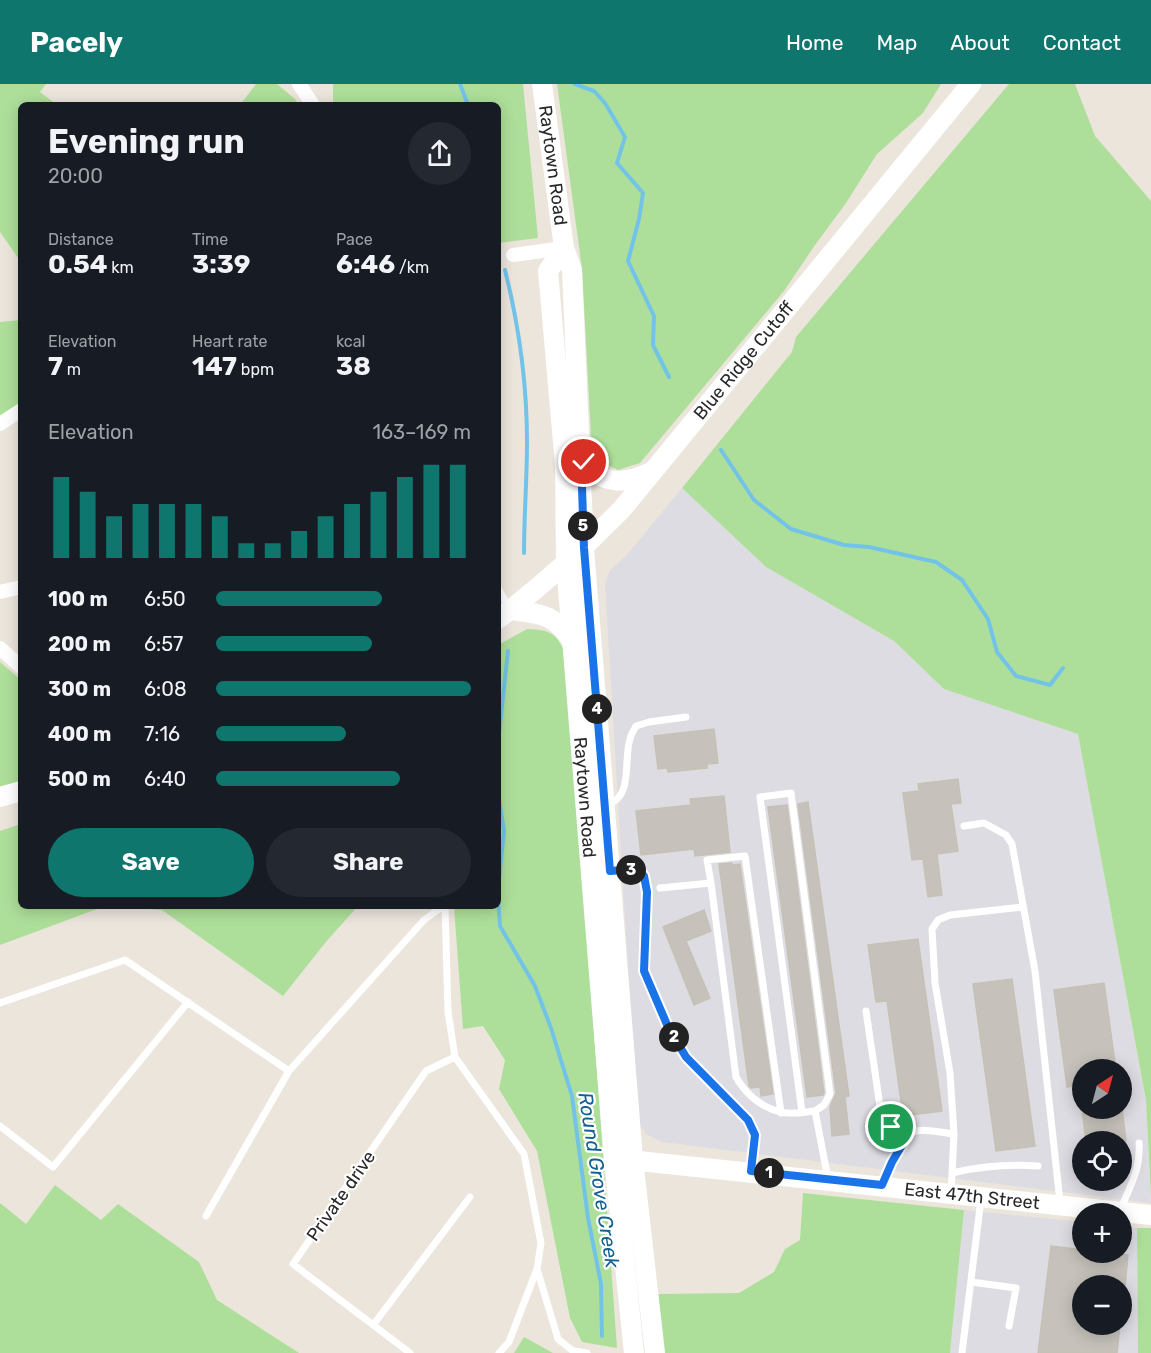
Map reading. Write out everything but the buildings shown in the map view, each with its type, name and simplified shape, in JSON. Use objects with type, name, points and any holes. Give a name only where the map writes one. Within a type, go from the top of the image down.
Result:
[{"type":"main road","name":"Raytown Road","points":[[542,84],[564,248],[572,270],[595,808],[624,1159],[634,1353]]},
{"type":"main road","name":"Blue Ridge Cutoff","points":[[504,614],[538,589],[584,548],[622,509],[971,84]]},
{"type":"main road","name":"Raytown Road","points":[[564,248],[548,271],[565,465],[566,564],[573,643],[595,808]]},
{"type":"main road","points":[[581,457],[597,474],[616,481],[638,479],[651,472]]},
{"type":"main road","points":[[504,614],[547,617],[557,622],[573,643]]},
{"type":"main road","points":[[0,797],[18,792]]},
{"type":"main road","name":"Raytown Road","points":[[624,1159],[655,1353]]},
{"type":"main road","name":"East 47th Street","points":[[624,1159],[1072,1206]]},
{"type":"main road","name":"East 47th Street","points":[[1132,1213],[1151,1215]]},
{"type":"street","points":[[299,84],[311,102]]},
{"type":"street","points":[[513,255],[564,248]]},
{"type":"street","points":[[0,424],[18,412]]},
{"type":"street","points":[[0,592],[18,588]]},
{"type":"street","points":[[0,648],[18,664]]},
{"type":"lane","points":[[595,808],[613,803],[623,793],[630,739],[636,726],[686,717]]},
{"type":"lane","points":[[781,1113],[745,856],[707,860],[736,1077],[744,1091],[762,1104],[781,1113],[802,1112],[815,1111],[824,1105],[830,1094],[791,793],[760,797],[802,1112]]},
{"type":"lane","points":[[964,826],[984,822],[1006,835],[1012,844],[1035,971],[1060,1205]]},
{"type":"lane","points":[[600,871],[638,869],[644,876],[647,892],[644,971],[668,1027],[686,1057],[748,1120],[755,1135],[751,1171]]},
{"type":"lane","points":[[660,888],[711,883]]},
{"type":"lane","points":[[951,1193],[954,1134],[950,1073],[935,983],[932,929],[938,920],[950,915],[1023,907]]},
{"type":"lane","points":[[206,1216],[289,1071],[424,920],[440,909]]},
{"type":"lane","points":[[444,909],[448,1012],[455,1057],[524,1155],[541,1243],[537,1269],[509,1342],[499,1353]]},
{"type":"lane","points":[[0,1002],[125,960],[289,1071]]},
{"type":"lane","points":[[0,1126],[53,1167],[188,1002]]},
{"type":"lane","points":[[866,1011],[882,1113],[891,1127],[905,1140]]},
{"type":"lane","name":"Private drive","points":[[410,1353],[293,1264],[426,1071],[455,1057]]},
{"type":"lane","points":[[815,1111],[828,1179]]},
{"type":"lane","points":[[882,1185],[892,1162],[912,1132],[954,1134]]},
{"type":"lane","points":[[1124,1203],[1140,1160],[1139,1143]]},
{"type":"lane","points":[[952,1173],[1013,1164],[1038,1166]]},
{"type":"lane","points":[[962,1353],[981,1196]]},
{"type":"lane","points":[[373,1325],[470,1197]]},
{"type":"lane","points":[[537,1269],[558,1339],[573,1351],[587,1353]]},
{"type":"lane","points":[[970,1282],[1016,1288],[1009,1326]]},
{"type":"shaded area","points":[[682,488],[766,567],[894,641],[944,689],[1078,734],[1146,1100],[1151,1203],[662,1142],[646,1134],[637,1121],[605,584],[610,570],[627,555]]},
{"type":"shaded area","points":[[964,1210],[1072,1221],[1072,1263],[1132,1263],[1132,1227],[1137,1228],[1138,1353],[950,1353]]},
{"type":"green space","points":[[0,84],[46,84],[40,92],[53,102],[18,102],[18,258],[0,232]]},
{"type":"green space","points":[[256,84],[277,84],[297,102],[242,102]]},
{"type":"green space","points":[[333,84],[523,84],[538,238],[501,243],[501,102],[333,102]]},
{"type":"green space","points":[[557,84],[941,84],[923,113],[877,154],[846,203],[784,291],[640,463],[618,470],[598,460],[591,436],[582,269]]},
{"type":"green space","points":[[1009,84],[1075,84],[1095,136],[1151,201],[1151,1197],[1146,1100],[1078,734],[944,689],[894,641],[766,567],[682,488],[792,352],[796,337]]},
{"type":"green space","points":[[18,320],[18,405],[0,417],[0,322]]},
{"type":"green space","points":[[527,629],[548,632],[560,643],[567,658],[617,1348],[582,1342],[570,1318],[537,1151],[499,1089],[505,1060],[483,1026],[463,1029],[454,909],[501,909],[501,643]]},
{"type":"green space","points":[[0,662],[18,677],[18,783],[0,787]]},
{"type":"green space","points":[[18,825],[18,909],[97,909],[0,945],[0,831]]},
{"type":"green space","points":[[148,909],[355,909],[283,996],[162,910]]},
{"type":"green space","points":[[55,1185],[101,1220],[118,1204],[199,1262],[217,1300],[299,1353],[0,1353],[0,1203],[26,1224]]},
{"type":"green space","points":[[803,1193],[964,1210],[950,1353],[664,1353],[657,1294],[739,1293],[774,1272],[785,1249],[800,1240]]},
{"type":"green space","points":[[1137,1228],[1151,1228],[1151,1353],[1138,1353]]},
{"type":"green space","points":[[524,1337],[553,1353],[514,1353]]},
{"type":"waterway","name":"Round Grove Creek","points":[[460,84],[467,102]]},
{"type":"waterway","points":[[575,84],[594,91],[605,103],[625,137],[617,163],[643,193],[628,261],[654,316],[653,345],[669,377]]},
{"type":"waterway","name":"Round Grove Creek","points":[[505,270],[518,334],[526,399],[524,553]]},
{"type":"waterway","points":[[721,450],[754,500],[791,529],[844,545],[869,547],[936,562],[962,580],[988,619],[997,652],[1016,676],[1050,685],[1063,668]]},
{"type":"waterway","name":"Round Grove Creek","points":[[501,715],[508,651]]},
{"type":"waterway","name":"Round Grove Creek","points":[[501,812],[504,831],[501,860]]},
{"type":"waterway","name":"Round Grove Creek","points":[[499,909],[500,926],[535,986],[572,1096],[588,1218],[601,1284],[602,1336]]},
{"type":"route","points":[[584,462],[581,457],[584,548],[610,871],[638,869],[644,876],[647,892],[644,971],[668,1027],[686,1057],[748,1120],[755,1135],[751,1171],[882,1185],[905,1140],[891,1127]]}]
